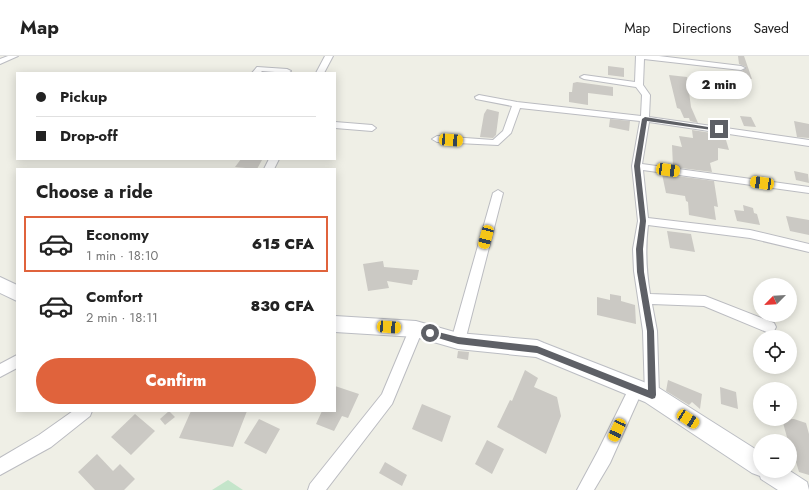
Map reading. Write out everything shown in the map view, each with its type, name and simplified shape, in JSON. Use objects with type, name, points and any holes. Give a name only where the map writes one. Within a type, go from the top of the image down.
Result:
[{"type":"street","points":[[0,62],[14,56]]},
{"type":"street","points":[[321,72],[329,56]]},
{"type":"street","points":[[585,490],[644,392],[650,331],[640,272],[640,249],[643,221],[637,166],[645,119],[646,95],[639,85],[640,56],[741,68]]},
{"type":"street","points":[[257,72],[260,69],[287,71]]},
{"type":"street","points":[[584,77],[639,85]]},
{"type":"street","points":[[479,98],[489,98],[517,105],[645,119],[750,133],[809,143]]},
{"type":"street","points":[[437,139],[495,143],[507,133],[517,105]]},
{"type":"street","points":[[336,124],[372,128]]},
{"type":"street","points":[[637,166],[809,190]]},
{"type":"street","points":[[458,341],[498,193]]},
{"type":"street","points":[[643,221],[750,234],[809,248]]},
{"type":"street","points":[[0,284],[16,293]]},
{"type":"street","points":[[645,299],[705,301],[769,327]]},
{"type":"street","points":[[336,324],[416,329],[458,341],[537,349],[644,392],[753,461]]},
{"type":"street","points":[[316,490],[387,399],[416,329]]},
{"type":"street","points":[[0,371],[16,362]]},
{"type":"street","points":[[0,467],[46,441],[84,412]]},
{"type":"street","points":[[780,478],[799,490]]},
{"type":"green space","points":[[228,480],[243,490],[212,490]]},
{"type":"building","points":[[738,56],[744,56],[752,79],[749,79],[750,83],[738,81],[734,71],[742,71],[746,67],[739,64]]},
{"type":"building","points":[[608,66],[624,68],[624,77],[608,75]]},
{"type":"building","points":[[669,75],[687,77],[691,107],[698,123],[690,121],[689,118],[684,118],[680,109],[677,108]]},
{"type":"building","points":[[577,82],[613,87],[613,96],[588,93],[588,105],[569,102],[569,92],[572,92],[573,83]]},
{"type":"building","points":[[487,109],[499,112],[496,135],[493,138],[480,137],[484,114]]},
{"type":"building","points":[[740,116],[751,117],[756,127],[744,126]]},
{"type":"building","points":[[610,119],[630,121],[629,131],[609,127]]},
{"type":"building","points":[[794,121],[809,124],[809,138],[797,137]]},
{"type":"building","points":[[692,130],[718,134],[720,139],[726,140],[729,150],[718,148],[718,160],[710,163],[712,172],[673,167],[672,145],[682,147],[679,136],[693,138]]},
{"type":"building","points":[[240,160],[262,160],[258,168],[235,167]]},
{"type":"building","points":[[794,171],[808,174],[809,183],[796,180]]},
{"type":"building","points":[[662,174],[714,181],[718,207],[714,206],[716,220],[689,215],[688,202],[686,201],[685,196],[666,193]]},
{"type":"building","points":[[743,205],[753,208],[754,213],[757,214],[760,225],[737,221],[734,210],[744,211]]},
{"type":"building","points":[[786,216],[809,220],[809,235],[790,231]]},
{"type":"building","points":[[667,231],[691,234],[695,252],[670,248]]},
{"type":"building","points":[[383,261],[384,267],[419,270],[417,280],[413,280],[412,285],[387,281],[389,288],[368,291],[363,264]]},
{"type":"building","points":[[610,294],[621,296],[621,301],[635,305],[636,324],[597,315],[597,297],[610,300]]},
{"type":"building","points":[[458,351],[469,352],[468,360],[457,358]]},
{"type":"building","points":[[525,370],[538,378],[534,387],[557,397],[561,416],[546,454],[497,427],[510,400],[512,401]]},
{"type":"building","points":[[668,380],[702,394],[700,409],[692,402],[689,405],[666,391]]},
{"type":"building","points":[[336,386],[359,394],[348,418],[342,416],[334,431],[316,424],[322,412],[336,412]]},
{"type":"building","points":[[720,387],[736,392],[738,409],[721,404]]},
{"type":"building","points":[[422,404],[451,416],[442,442],[412,429]]},
{"type":"building","points":[[168,412],[170,412],[175,417],[165,425],[160,419]]},
{"type":"building","points":[[191,412],[247,412],[233,447],[179,438]]},
{"type":"building","points":[[135,414],[155,431],[131,455],[111,437]]},
{"type":"building","points":[[259,419],[280,429],[266,454],[244,443]]},
{"type":"building","points":[[797,420],[806,423],[809,434],[809,475],[799,472],[797,465],[797,434],[786,434],[784,426],[797,426]]},
{"type":"building","points":[[487,440],[504,449],[492,474],[475,464]]},
{"type":"building","points":[[97,454],[113,471],[120,464],[135,479],[124,490],[95,490],[78,472]]},
{"type":"building","points":[[385,462],[407,475],[402,486],[379,473]]},
{"type":"route","points":[[430,333],[458,341],[537,349],[652,395],[650,331],[640,272],[640,249],[643,221],[637,166],[645,119],[719,129]]}]
